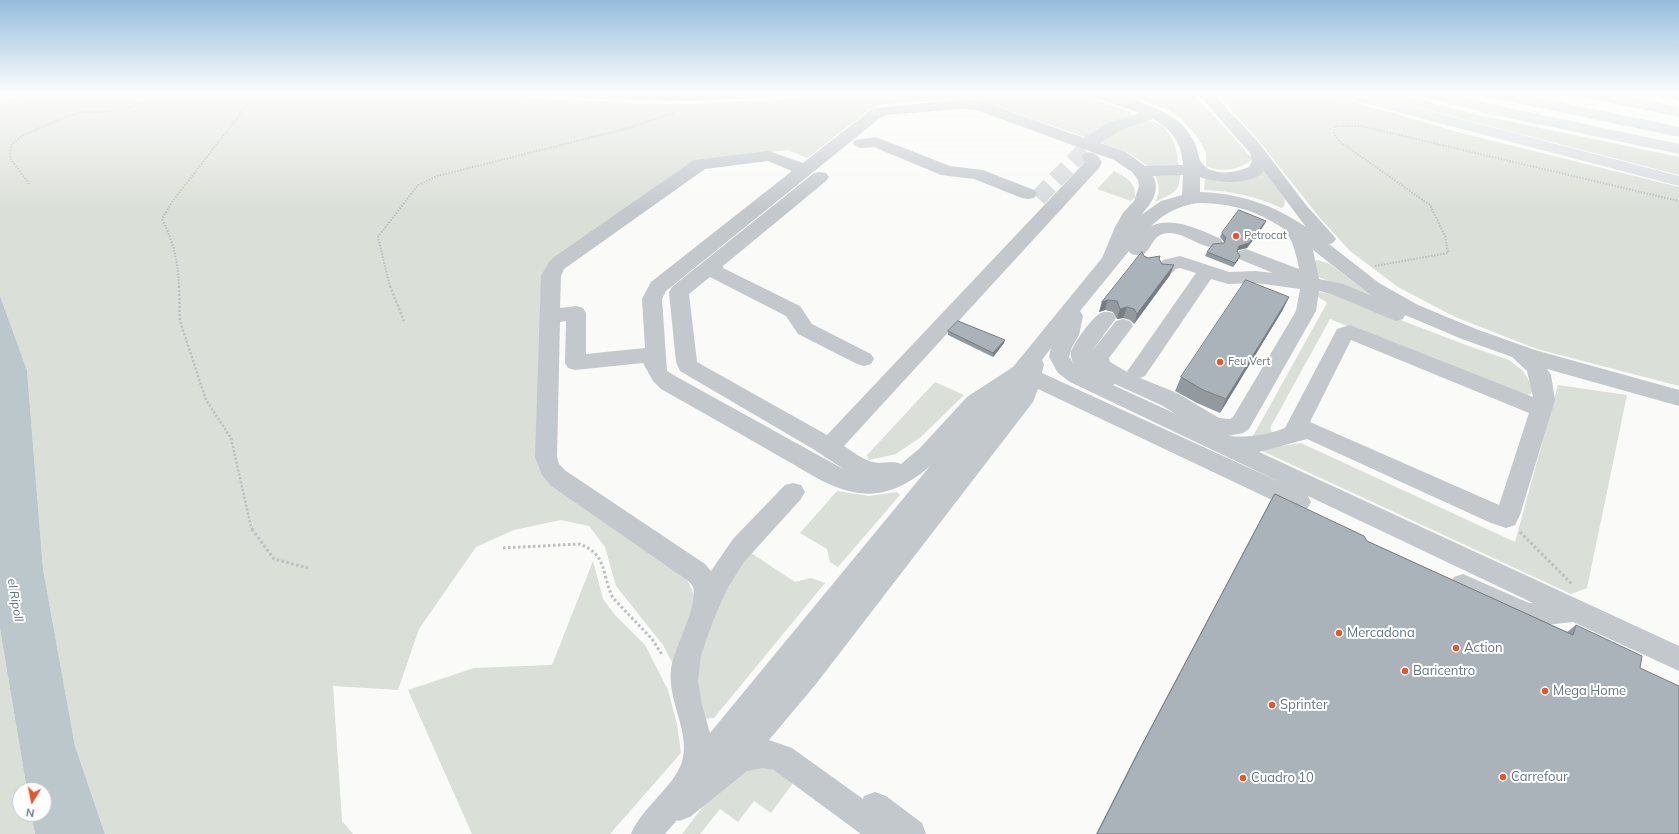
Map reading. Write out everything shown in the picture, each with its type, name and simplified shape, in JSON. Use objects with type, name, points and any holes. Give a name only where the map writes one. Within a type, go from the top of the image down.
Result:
[{"type":"main road","points":[[1490,132],[1679,181]]},
{"type":"main road","points":[[1598,132],[1679,149]]},
{"type":"street","points":[[853,132],[658,287],[652,299],[655,363],[656,369],[660,376],[669,383],[844,481],[869,485],[892,482],[904,475],[921,461],[971,406],[1025,375]]},
{"type":"street","points":[[875,132],[679,292],[686,362],[687,366],[821,443],[847,461],[869,470],[888,472],[906,468],[921,461]]},
{"type":"street","points":[[1032,132],[1092,149],[1119,166],[1137,175],[1146,188],[1143,202]]},
{"type":"street","points":[[1052,132],[1130,162],[1144,175],[1148,185],[1147,192],[1143,202],[1126,222],[1111,260]]},
{"type":"street","points":[[821,443],[826,444],[834,442],[1093,164],[1092,149],[1104,132]]},
{"type":"street","points":[[1180,132],[1188,146],[1191,166],[1191,198]]},
{"type":"street","points":[[1240,132],[1258,153],[1301,212],[1341,253],[1360,268],[1408,300],[1461,331]]},
{"type":"street","points":[[861,143],[876,142],[947,171],[977,174],[1028,194]]},
{"type":"street","points":[[1141,171],[1191,166],[1212,176],[1229,178],[1244,175],[1256,170],[1260,161],[1258,153]]},
{"type":"street","points":[[705,607],[707,594],[706,586],[703,579],[696,572],[558,478],[551,471],[546,456],[551,276],[556,266],[561,261],[700,164],[768,156],[782,160],[799,168],[800,171],[798,175]]},
{"type":"street","points":[[646,834],[686,782],[1025,375],[1037,351],[1111,260],[1140,226],[1160,208],[1170,203],[1191,198],[1219,198],[1250,205],[1277,216],[1348,270],[1393,301],[1461,331],[1510,350],[1586,373],[1679,398]]},
{"type":"street","points":[[1114,322],[1083,348],[1081,358],[1084,365],[1095,373],[1166,406],[1226,428],[1236,427],[1241,424],[1306,311],[1310,298],[1310,283],[1305,252],[1301,242],[1290,225]]},
{"type":"street","points":[[1094,282],[1127,264],[1155,230],[1178,230],[1214,243]]},
{"type":"street","points":[[1246,255],[1291,273],[1310,283]]},
{"type":"street","points":[[715,262],[713,266],[716,273],[793,311],[805,329],[864,359]]},
{"type":"street","points":[[1157,265],[1174,263],[1199,268],[1228,278],[1256,277],[1310,283],[1336,289],[1402,317],[1461,331]]},
{"type":"street","points":[[1138,371],[1199,268]]},
{"type":"street","points":[[1076,303],[1069,335],[1062,346],[1059,357],[1065,368],[1077,377],[1216,442],[1575,599],[1679,659]]},
{"type":"street","points":[[550,316],[576,313],[576,362],[646,355],[655,363]]},
{"type":"street","points":[[1293,433],[1344,334],[1350,332],[1530,405],[1540,405],[1542,403]]},
{"type":"street","points":[[1216,442],[1225,445],[1240,446],[1278,439],[1301,430],[1315,432],[1506,518],[1544,400],[1540,375],[1536,367],[1528,359],[1510,350]]},
{"type":"street","points":[[1025,375],[1299,502]]},
{"type":"street","points":[[729,765],[806,675],[1025,396],[1025,375]]},
{"type":"street","points":[[686,782],[693,770],[698,746],[698,736],[685,693],[684,680],[686,663],[705,607],[722,574],[735,555],[793,492]]},
{"type":"street","points":[[1441,576],[1528,615],[1575,599]]},
{"type":"street","points":[[761,753],[767,748],[778,743],[792,746],[911,834]]},
{"type":"street","points":[[646,834],[729,765],[739,758],[761,753],[782,758],[886,834]]},
{"type":"path","points":[[29,184],[10,158],[11,146],[22,136],[30,132]]},
{"type":"path","points":[[226,132],[172,202],[162,219],[172,239],[178,268],[180,321],[206,400],[231,438],[251,527],[274,559],[308,568]]},
{"type":"path","points":[[404,321],[392,294],[378,237],[418,185],[437,176],[613,132]]},
{"type":"path","points":[[1334,132],[1339,141],[1430,205],[1445,236],[1448,253],[1360,268]]},
{"type":"path","points":[[1386,132],[1679,201]]},
{"type":"path","points":[[1506,518],[1575,599]]},
{"type":"path","points":[[503,548],[579,544],[588,546],[595,551],[600,558],[608,588],[613,597],[651,637],[666,661]]},
{"type":"shaded area","points":[[0,132],[841,132],[807,158],[788,150],[697,161],[553,263],[541,462],[684,574],[697,600],[676,670],[663,645],[616,586],[605,547],[589,526],[561,520],[514,530],[476,547],[419,629],[398,690],[333,686],[342,821],[353,834],[105,834],[75,746],[43,569],[27,370],[0,296]]},
{"type":"shaded area","points":[[1070,132],[1095,132],[1088,138]]},
{"type":"shaded area","points":[[1114,132],[1168,132],[1174,143],[1179,166],[1149,167],[1129,153],[1101,143]]},
{"type":"shaded area","points":[[1193,132],[1228,132],[1253,159],[1242,166],[1224,170],[1206,166],[1206,152]]},
{"type":"shaded area","points":[[1251,132],[1457,132],[1679,187],[1679,386],[1537,349],[1455,317],[1398,287],[1350,251],[1320,218]]},
{"type":"shaded area","points":[[1512,132],[1559,132],[1679,157],[1679,175]]},
{"type":"shaded area","points":[[1265,170],[1285,200],[1284,206],[1281,208],[1262,200],[1243,195],[1204,190],[1205,178],[1219,181],[1245,180],[1260,174]]},
{"type":"shaded area","points":[[1114,171],[1122,175],[1132,184],[1135,197],[1131,201],[1097,189]]},
{"type":"shaded area","points":[[1154,173],[1180,173],[1180,180],[1177,189],[1155,202],[1159,188]]},
{"type":"shaded area","points":[[1318,260],[1330,264],[1393,309],[1314,275],[1315,261]]},
{"type":"shaded area","points":[[1318,292],[1333,294],[1509,360],[1522,370],[1532,385],[1533,391],[1531,394],[1524,395],[1505,391],[1330,319],[1270,428],[1273,434],[1252,438],[1327,303],[1317,296]]},
{"type":"shaded area","points":[[935,382],[964,395],[921,437],[896,454],[869,460],[867,455]]},
{"type":"shaded area","points":[[1558,385],[1627,395],[1587,588],[1571,594],[1258,449],[1301,443],[1515,542]]},
{"type":"shaded area","points":[[837,491],[869,496],[897,492],[900,495],[838,567],[830,562],[827,549],[800,533]]},
{"type":"shaded area","points":[[748,551],[795,582],[811,578],[825,583],[714,718],[702,719],[693,685],[703,635],[714,606]]},
{"type":"shaded area","points":[[593,561],[603,599],[615,615],[645,645],[668,690],[677,724],[681,753],[610,834],[472,834],[408,690],[474,668],[552,665]]},
{"type":"shaded area","points":[[0,629],[26,782],[12,782],[12,822],[33,822],[35,834],[0,834]]},
{"type":"shaded area","points":[[763,764],[796,779],[771,813],[754,801],[738,822],[720,809],[700,834],[682,834],[722,782],[738,769]]},
{"type":"water","name":"el Ripoll","points":[[0,296],[27,370],[43,569],[75,746],[105,834],[35,834],[33,822],[52,822],[52,782],[26,782],[0,629]]},
{"type":"building","points":[[1239,210],[1266,221],[1249,243],[1239,246],[1237,251],[1240,256],[1235,263],[1207,252],[1213,244],[1224,243],[1226,238],[1222,233]]},
{"type":"building","points":[[1142,252],[1144,256],[1148,258],[1160,256],[1159,259],[1162,264],[1174,265],[1137,314],[1134,309],[1127,307],[1120,309],[1117,301],[1108,300],[1102,302]]},
{"type":"building","points":[[1246,280],[1289,297],[1226,399],[1203,390],[1181,377]]},
{"type":"building","points":[[958,321],[1005,340],[993,353],[948,331]]},
{"type":"building","name":"Baricentro","points":[[1275,494],[1364,536],[1367,541],[1573,635],[1576,625],[1642,656],[1640,668],[1679,686],[1679,834],[1097,834],[1141,747]]},
{"type":"tunnel","points":[[1038,198],[1094,140]]},
{"type":"place","name":"Petrocat","points":[[1236,236]]},
{"type":"place","name":"Feu Vert","points":[[1220,362]]},
{"type":"place","name":"Mercadona","points":[[1339,633]]},
{"type":"place","name":"Action","points":[[1456,648]]},
{"type":"place","name":"Baricentro","points":[[1405,671]]},
{"type":"place","name":"Mega Home","points":[[1545,691]]},
{"type":"place","name":"Sprinter","points":[[1272,705]]},
{"type":"place","name":"Carrefour","points":[[1503,777]]},
{"type":"place","name":"Cuadro 10","points":[[1243,778]]}]
